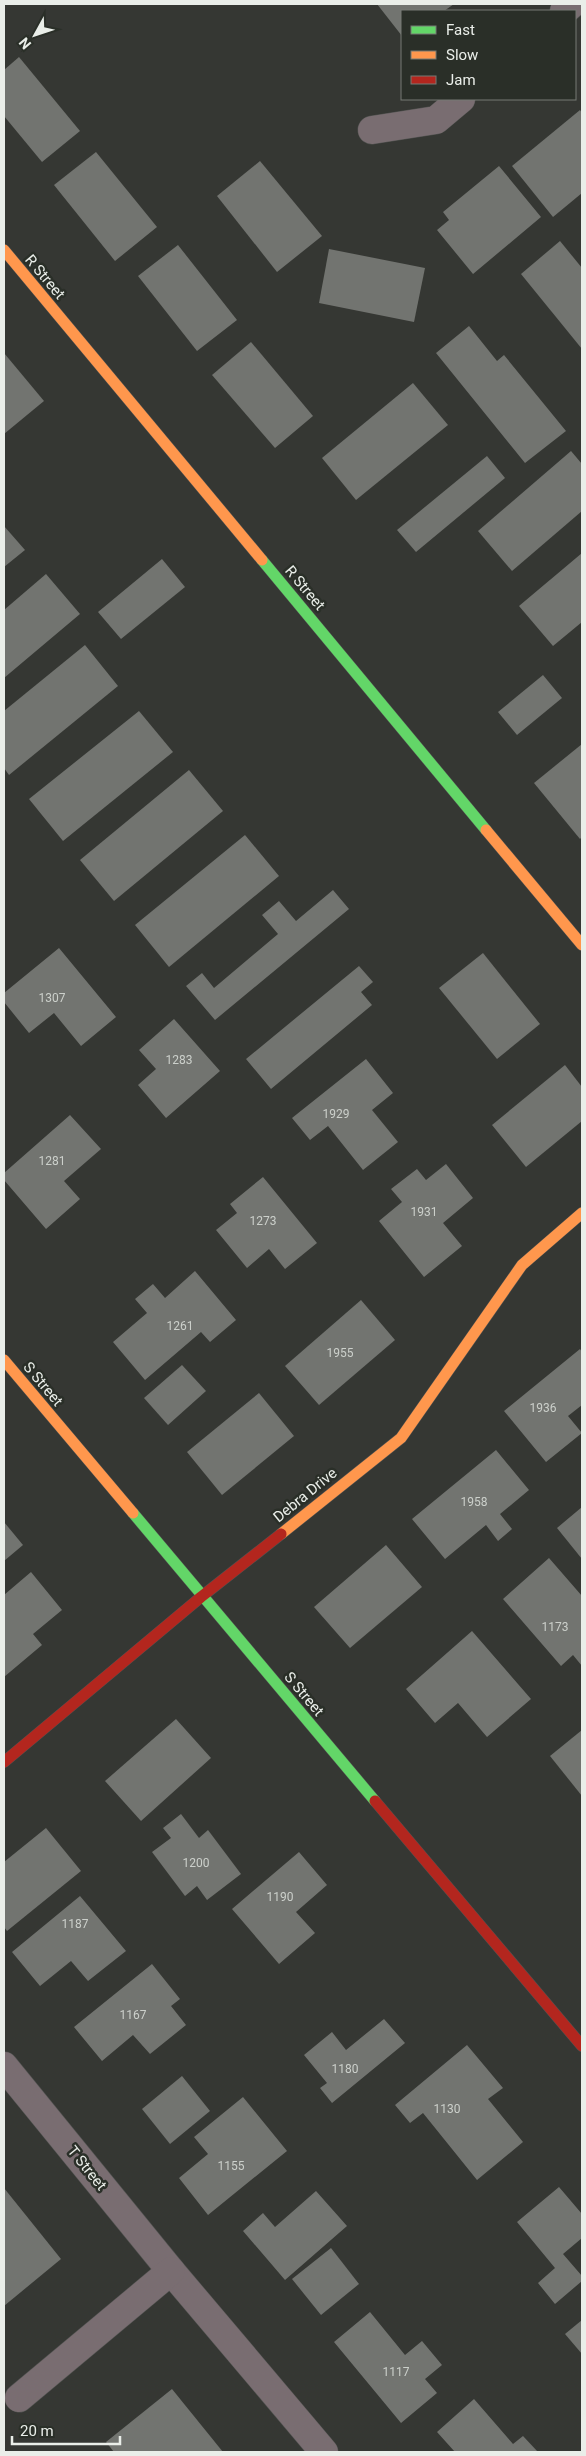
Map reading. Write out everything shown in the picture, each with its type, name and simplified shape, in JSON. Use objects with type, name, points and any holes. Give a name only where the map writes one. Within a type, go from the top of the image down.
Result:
[{"type":"street","points":[[372,130],[436,120],[460,100]]},
{"type":"street","name":"R Street","points":[[4,250],[582,945]]},
{"type":"street","name":"Debra Drive","points":[[4,1762],[202,1597],[401,1438],[522,1265],[582,1213]]},
{"type":"street","name":"S Street","points":[[4,1360],[582,2046]]},
{"type":"street","name":"T Street","points":[[4,2066],[171,2271],[324,2452]]},
{"type":"street","points":[[19,2398],[171,2271]]},
{"type":"building","points":[[377,4],[454,4],[445,10],[401,10],[401,35]]},
{"type":"building","points":[[19,57],[80,131],[42,162],[4,116],[4,70]]},
{"type":"building","points":[[580,110],[582,113],[582,193],[553,217],[512,166]]},
{"type":"building","points":[[96,152],[157,227],[115,261],[54,185]]},
{"type":"building","points":[[260,161],[322,236],[277,272],[217,196]]},
{"type":"building","points":[[499,166],[541,217],[473,274],[437,230],[449,220],[443,212]]},
{"type":"building","points":[[560,241],[582,268],[582,349],[521,274]]},
{"type":"building","points":[[178,245],[237,320],[197,351],[138,276]]},
{"type":"building","points":[[329,249],[425,268],[414,322],[319,303]]},
{"type":"building","points":[[469,326],[497,361],[504,355],[566,431],[525,463],[436,353]]},
{"type":"building","points":[[251,342],[313,416],[275,448],[212,375]]},
{"type":"building","points":[[4,353],[44,401],[4,434]]},
{"type":"building","points":[[413,383],[448,425],[356,500],[322,458]]},
{"type":"building","points":[[571,451],[582,464],[582,511],[512,571],[478,531]]},
{"type":"building","points":[[487,456],[505,478],[416,552],[397,530]]},
{"type":"building","points":[[4,526],[25,550],[4,567]]},
{"type":"building","points":[[582,553],[582,622],[553,646],[519,606]]},
{"type":"building","points":[[162,559],[185,587],[121,639],[98,612]]},
{"type":"building","points":[[46,574],[80,614],[4,678],[4,610]]},
{"type":"building","points":[[85,645],[118,686],[9,775],[4,768],[4,711]]},
{"type":"building","points":[[543,675],[562,698],[517,735],[498,712]]},
{"type":"building","points":[[139,711],[173,752],[63,841],[29,799]]},
{"type":"building","points":[[582,744],[582,837],[580,839],[534,783]]},
{"type":"building","points":[[189,770],[223,811],[114,901],[80,860]]},
{"type":"building","points":[[245,835],[279,876],[169,967],[135,925]]},
{"type":"building","points":[[333,890],[349,909],[215,1020],[186,986],[202,973],[214,988],[278,934],[262,915],[279,901],[296,921]]},
{"type":"building","points":[[59,948],[116,1017],[81,1046],[54,1013],[29,1033],[4,1002],[4,993]]},
{"type":"building","points":[[483,953],[540,1024],[497,1059],[439,988]]},
{"type":"building","points":[[359,966],[373,982],[361,992],[372,1005],[271,1089],[246,1059]]},
{"type":"building","points":[[174,1019],[220,1071],[166,1118],[138,1085],[156,1069],[139,1050]]},
{"type":"building","points":[[366,1059],[393,1093],[372,1110],[398,1142],[363,1170],[328,1126],[310,1140],[292,1118]]},
{"type":"building","points":[[565,1065],[582,1087],[582,1121],[526,1167],[492,1125]]},
{"type":"building","points":[[70,1115],[101,1149],[64,1181],[80,1199],[46,1229],[4,1180],[4,1173]]},
{"type":"building","points":[[446,1164],[473,1198],[443,1223],[462,1246],[424,1277],[379,1221],[402,1202],[391,1189],[417,1169],[426,1180]]},
{"type":"building","points":[[263,1177],[317,1243],[285,1269],[269,1249],[247,1268],[216,1230],[237,1213],[230,1204]]},
{"type":"building","points":[[195,1271],[236,1320],[210,1342],[201,1332],[145,1380],[113,1342],[147,1313],[135,1299],[153,1284],[165,1298]]},
{"type":"building","points":[[361,1300],[395,1340],[319,1405],[285,1366]]},
{"type":"building","points":[[580,1349],[582,1352],[582,1405],[568,1416],[582,1433],[546,1462],[504,1411]]},
{"type":"building","points":[[182,1365],[206,1391],[168,1425],[144,1398]]},
{"type":"building","points":[[259,1393],[294,1436],[222,1495],[187,1452]]},
{"type":"building","points":[[496,1450],[529,1490],[500,1514],[512,1529],[498,1541],[486,1525],[445,1559],[412,1519]]},
{"type":"building","points":[[582,1507],[582,1559],[557,1528]]},
{"type":"building","points":[[4,1522],[23,1545],[4,1561]]},
{"type":"building","points":[[386,1545],[422,1587],[350,1648],[314,1607]]},
{"type":"building","points":[[549,1558],[582,1596],[582,1666],[573,1655],[561,1666],[503,1599]]},
{"type":"building","points":[[31,1572],[62,1610],[33,1634],[42,1645],[4,1677],[4,1595]]},
{"type":"building","points":[[472,1631],[531,1699],[487,1737],[458,1703],[435,1723],[406,1689]]},
{"type":"building","points":[[176,1719],[211,1758],[141,1821],[105,1781]]},
{"type":"building","points":[[582,1730],[582,1796],[550,1756]]},
{"type":"building","points":[[181,1814],[199,1838],[208,1830],[241,1874],[207,1900],[197,1886],[185,1896],[152,1852],[171,1838],[163,1828]]},
{"type":"building","points":[[46,1828],[81,1871],[7,1931],[4,1927],[4,1862]]},
{"type":"building","points":[[299,1852],[327,1885],[296,1912],[315,1933],[279,1964],[232,1909]]},
{"type":"building","points":[[80,1896],[126,1951],[88,1981],[71,1961],[40,1986],[12,1952]]},
{"type":"building","points":[[152,1964],[180,1999],[171,2006],[186,2025],[150,2054],[133,2035],[102,2061],[74,2027]]},
{"type":"building","points":[[384,2019],[405,2043],[332,2103],[320,2088],[327,2083],[304,2055],[332,2032],[346,2050]]},
{"type":"building","points":[[467,2045],[503,2088],[488,2099],[523,2142],[477,2180],[423,2113],[410,2123],[395,2105]]},
{"type":"building","points":[[182,2076],[210,2111],[170,2144],[142,2109]]},
{"type":"building","points":[[243,2097],[287,2151],[208,2215],[179,2178],[208,2154],[194,2137]]},
{"type":"building","points":[[559,2187],[582,2214],[582,2238],[563,2254],[582,2276],[582,2281],[555,2304],[538,2283],[555,2268],[517,2222]]},
{"type":"building","points":[[4,2188],[61,2259],[4,2306]]},
{"type":"building","points":[[316,2191],[347,2226],[285,2280],[243,2231],[263,2213],[275,2227]]},
{"type":"building","points":[[331,2248],[359,2284],[321,2315],[292,2279]]},
{"type":"building","points":[[370,2312],[405,2355],[422,2341],[442,2365],[425,2379],[437,2393],[401,2423],[334,2342]]},
{"type":"building","points":[[582,2320],[582,2354],[565,2334]]},
{"type":"building","points":[[172,2389],[223,2452],[114,2452],[106,2442]]},
{"type":"building","points":[[474,2399],[513,2444],[523,2436],[538,2452],[455,2452],[437,2432]]},
{"type":"traffic: fast","points":[[262,560],[486,830]]},
{"type":"traffic: fast","points":[[133,1513],[375,1801]]},
{"type":"traffic: slow","points":[[4,250],[262,560]]},
{"type":"traffic: slow","points":[[486,830],[582,945]]},
{"type":"traffic: slow","points":[[281,1534],[401,1438],[522,1265],[582,1213]]},
{"type":"traffic: slow","points":[[4,1360],[133,1513]]},
{"type":"traffic: jam","points":[[4,1762],[201,1597],[281,1534]]},
{"type":"traffic: jam","points":[[375,1801],[582,2046]]}]
